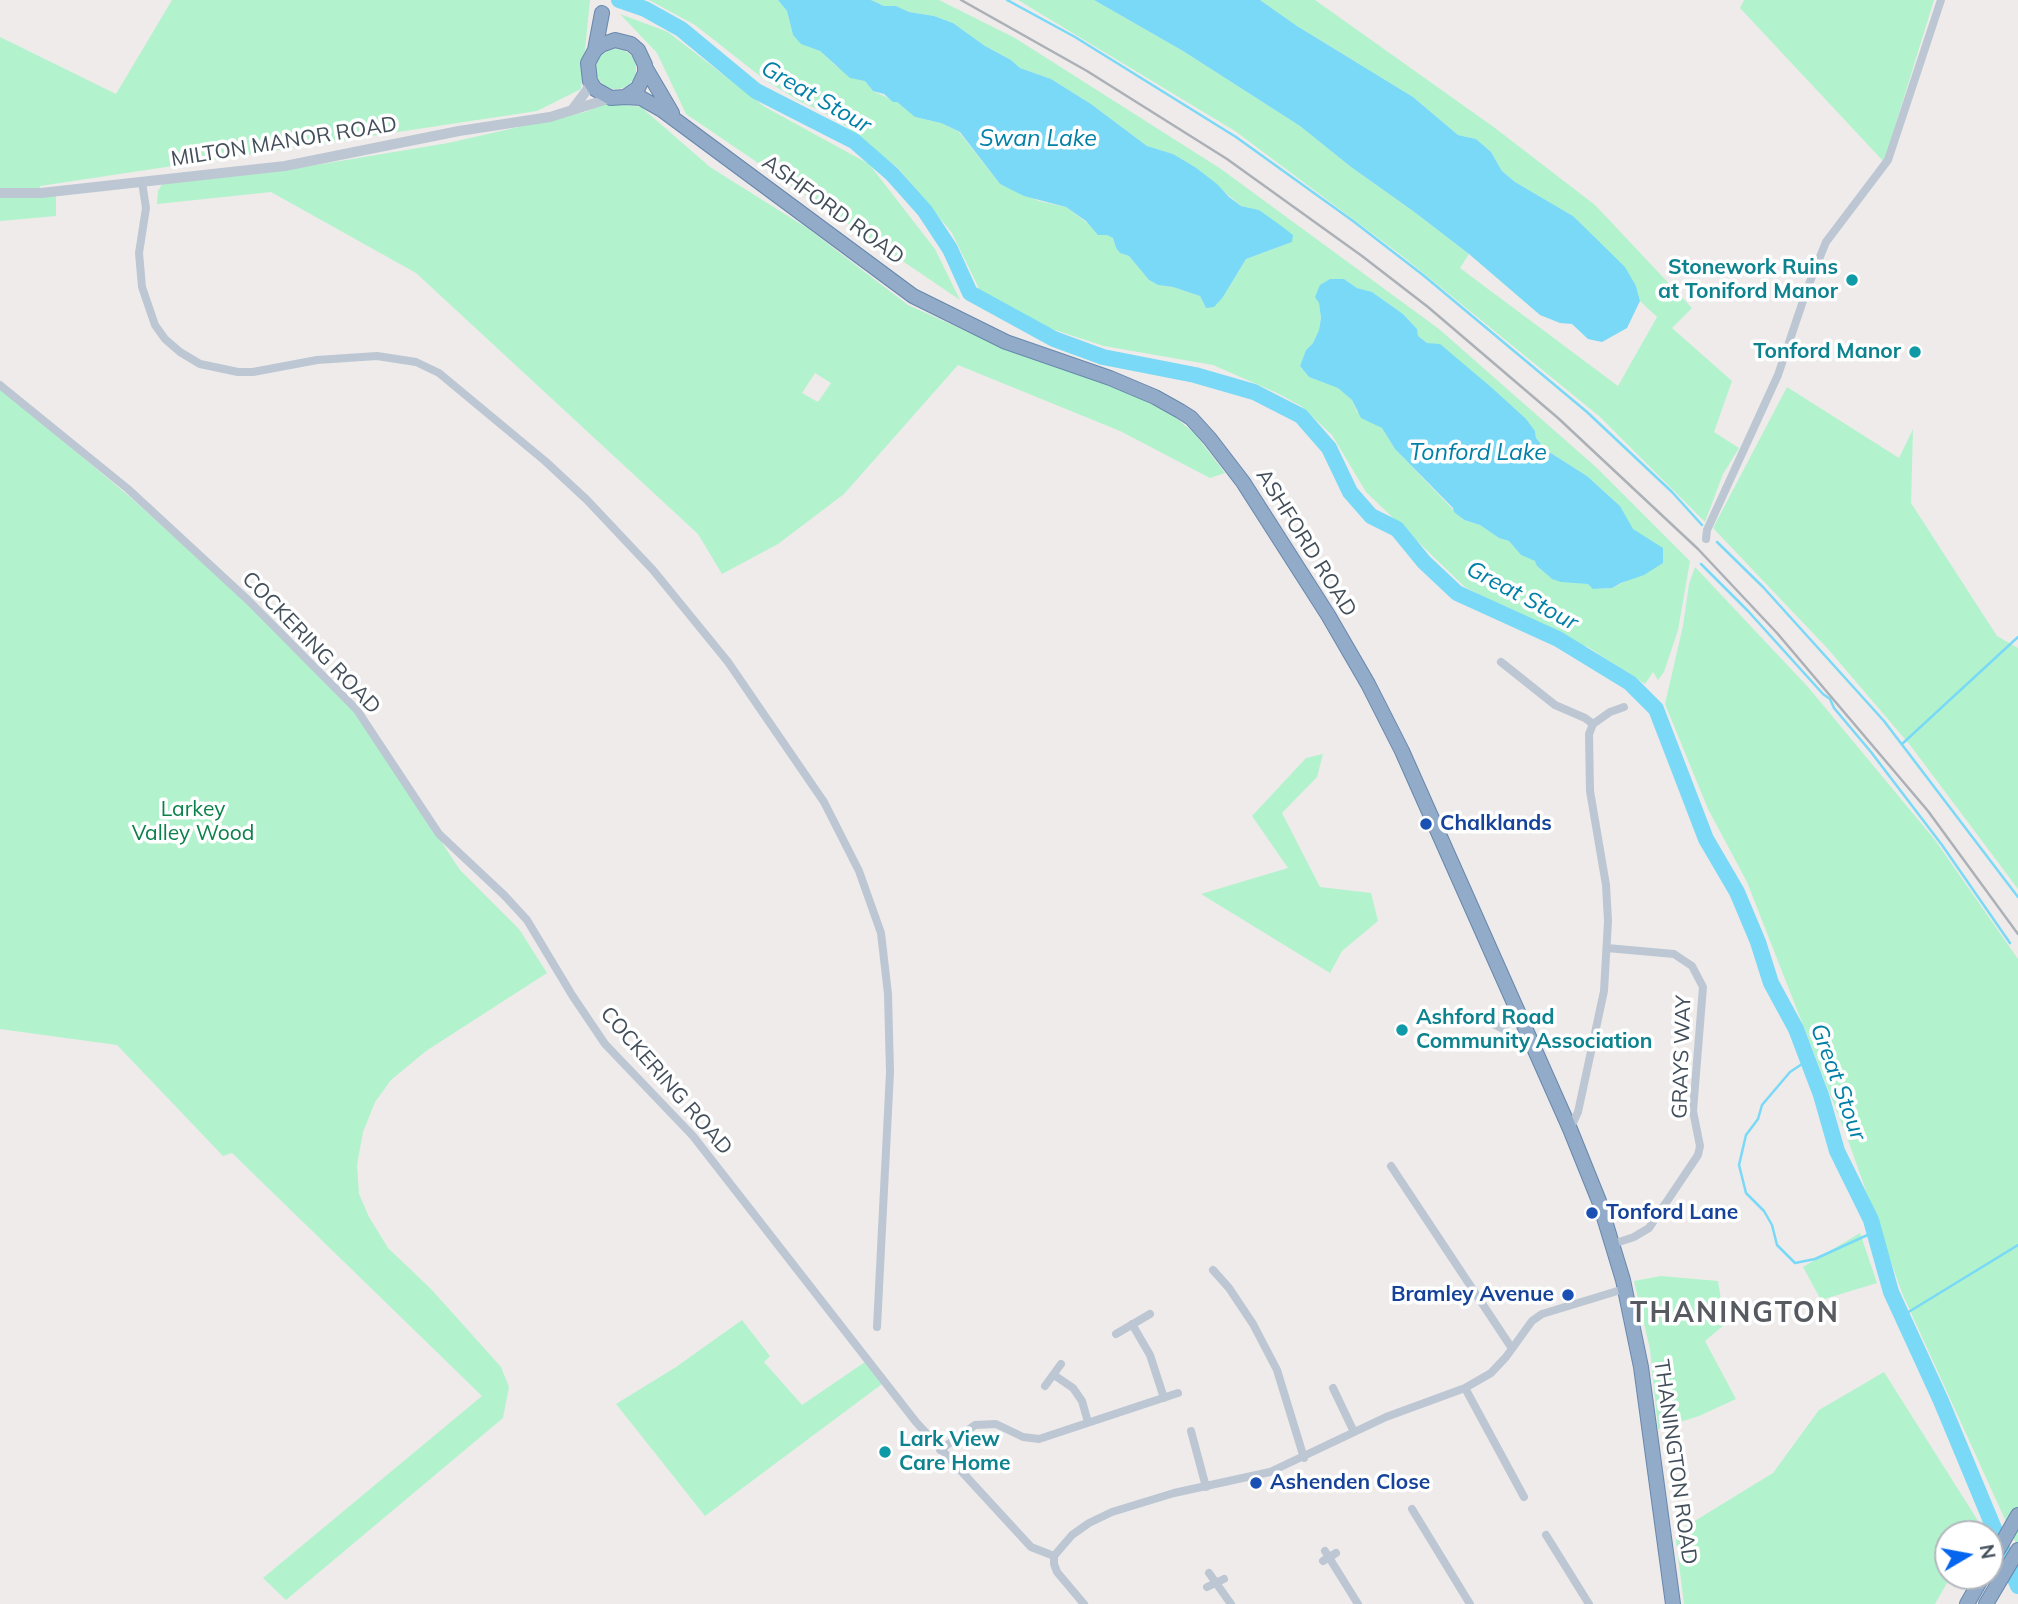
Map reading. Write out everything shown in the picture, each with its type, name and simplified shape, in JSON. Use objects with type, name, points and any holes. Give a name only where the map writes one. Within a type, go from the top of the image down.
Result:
[{"type":"highway","points":[[600,6],[611,29],[623,41],[638,50],[645,65],[642,81],[632,93],[618,97],[595,89],[590,81],[588,64],[595,50],[600,6]]},
{"type":"highway","points":[[595,50],[608,42],[623,41]]},
{"type":"highway","name":"ASHFORD ROAD","points":[[645,65],[664,104],[679,122]]},
{"type":"highway","name":"ASHFORD ROAD","points":[[618,97],[640,97],[648,101],[913,296],[1006,342],[1110,378],[1155,397],[1191,418],[1210,439],[1267,518],[1368,684],[1402,751],[1570,1129],[1613,1244]]},
{"type":"highway","name":"THANINGTON ROAD","points":[[1613,1244],[1641,1367],[1673,1604]]},
{"type":"highway","points":[[2004,1540],[2018,1515]]},
{"type":"highway","points":[[1986,1604],[2018,1550]]},
{"type":"street","points":[[1706,539],[1707,530],[1778,375],[1826,242],[1888,160],[1941,0]]},
{"type":"street","points":[[571,110],[587,90],[590,81]]},
{"type":"street","name":"MILTON MANOR ROAD","points":[[0,193],[41,193],[285,166],[459,131],[506,125],[618,97]]},
{"type":"street","points":[[142,182],[146,208],[139,253],[142,287],[149,313],[165,339],[200,364],[238,372],[253,372],[317,360],[377,356],[416,362],[439,373],[545,461],[587,500],[653,570],[728,662],[824,802],[859,871],[881,933],[888,994],[890,1072],[877,1327]]},
{"type":"street","name":"COCKERING ROAD","points":[[0,385],[128,489],[248,600],[357,709],[439,834],[527,920],[605,1044],[693,1136],[862,1355],[940,1450],[1031,1547],[1054,1556]]},
{"type":"street","points":[[1502,662],[1555,705],[1593,724]]},
{"type":"street","points":[[1518,673],[1525,666]]},
{"type":"street","points":[[1570,1129],[1578,1112],[1605,990],[1608,903],[1589,773],[1589,734],[1593,724],[1610,712],[1624,707]]},
{"type":"street","name":"GRAYS WAY","points":[[1606,948],[1674,954],[1692,967],[1703,987],[1693,1111],[1700,1146],[1698,1155],[1648,1228],[1634,1237],[1613,1244]]},
{"type":"street","points":[[1493,1024],[1505,1030],[1510,1042]]},
{"type":"street","points":[[1391,1166],[1511,1347]]},
{"type":"street","points":[[1213,1270],[1229,1287],[1253,1324],[1277,1370],[1304,1458]]},
{"type":"street","points":[[1084,1604],[1058,1572],[1054,1556],[1072,1535],[1098,1518],[1140,1503],[1249,1478],[1304,1458],[1387,1417],[1465,1388],[1490,1373],[1506,1357],[1532,1321],[1542,1314],[1625,1289]]},
{"type":"street","points":[[1116,1334],[1150,1314]]},
{"type":"street","points":[[1132,1324],[1150,1355],[1164,1398]]},
{"type":"street","points":[[1045,1387],[1061,1364]]},
{"type":"street","points":[[1054,1375],[1073,1388],[1082,1401],[1088,1422]]},
{"type":"street","points":[[1332,1388],[1354,1432]]},
{"type":"street","points":[[1465,1388],[1524,1497]]},
{"type":"street","points":[[940,1450],[975,1425],[996,1424],[1023,1437],[1039,1439],[1178,1394]]},
{"type":"street","points":[[1191,1431],[1206,1486]]},
{"type":"street","points":[[1412,1509],[1470,1604]]},
{"type":"street","points":[[1546,1535],[1589,1604]]},
{"type":"street","points":[[1554,1548],[1564,1542]]},
{"type":"street","points":[[1328,1556],[1358,1604]]},
{"type":"street","points":[[1209,1573],[1231,1604]]},
{"type":"green space","points":[[172,0],[590,0],[581,89],[537,111],[40,186],[42,196],[56,195],[56,216],[0,221],[0,37],[116,94]]},
{"type":"green space","points":[[649,0],[778,0],[787,11],[793,35],[802,44],[820,51],[837,67],[865,81],[873,91],[897,102],[915,117],[941,123],[959,132],[1000,184],[1039,201],[1066,207],[1094,228],[1113,238],[1120,253],[1129,256],[1149,280],[1200,296],[1206,308],[1223,297],[1246,259],[1292,242],[1259,210],[1241,206],[1195,167],[1173,154],[1147,146],[1091,104],[1051,79],[1020,68],[953,23],[896,6],[884,6],[871,0],[939,0],[1015,38],[1221,169],[1439,329],[1597,468],[1690,561],[1678,630],[1664,672],[1658,680],[1653,672],[1645,684],[1588,647],[1564,639],[1465,587],[1366,492],[1332,435],[1301,406],[1213,365],[1104,346],[1052,329],[983,297],[952,233],[898,168],[844,125],[765,80],[695,25]],"holes":[[[1344,279],[1357,288],[1372,292],[1403,314],[1417,329],[1418,336],[1427,343],[1440,345],[1491,387],[1535,431],[1536,438],[1546,450],[1587,476],[1620,506],[1632,529],[1646,539],[1663,563],[1612,588],[1594,589],[1588,584],[1552,579],[1537,566],[1536,561],[1521,555],[1509,541],[1499,538],[1480,525],[1463,520],[1395,449],[1382,428],[1357,412],[1352,400],[1339,388],[1309,377],[1300,366],[1306,350],[1319,330],[1319,303]]]},
{"type":"green space","points":[[1018,0],[1094,0],[1183,51],[1300,126],[1469,254],[1460,268],[1618,386],[1657,317],[1640,301],[1636,286],[1573,216],[1515,182],[1502,171],[1491,152],[1476,139],[1458,135],[1413,97],[1297,26],[1260,0],[1315,0],[1495,128],[1595,205],[1692,308],[1672,328],[1732,381],[1714,432],[1739,448],[1723,474],[1705,522],[1599,416],[1401,255],[1235,131]]},
{"type":"green space","points":[[1744,0],[1934,0],[1884,162],[1740,8]]},
{"type":"green space","points":[[620,14],[668,32],[765,107],[869,164],[935,249],[960,300],[686,114],[657,53]]},
{"type":"green space","points":[[616,49],[624,50],[630,55],[635,61],[635,77],[630,83],[624,88],[616,89],[608,88],[602,83],[597,77],[596,69],[597,61],[602,55],[608,50]]},
{"type":"green space","points":[[608,103],[641,107],[710,167],[807,228],[908,305],[1006,349],[1123,389],[1175,417],[1195,434],[1225,473],[1210,478],[1120,431],[958,365],[844,494],[778,544],[722,574],[698,534],[416,273],[271,192],[157,204],[158,191],[162,184],[274,172],[448,143],[585,112]],"holes":[[[815,373],[831,383],[818,402],[802,393]]]},
{"type":"green space","points":[[1787,387],[1899,458],[1913,429],[1911,503],[1997,636],[2018,648],[2018,889],[1910,745],[1828,649],[1713,528]]},
{"type":"green space","name":"Larkey Valley Wood","points":[[0,388],[130,497],[246,602],[355,712],[460,870],[519,929],[547,973],[426,1051],[391,1080],[375,1102],[363,1132],[357,1165],[359,1194],[388,1248],[431,1289],[501,1367],[509,1387],[503,1418],[286,1600],[263,1578],[482,1396],[232,1153],[223,1156],[117,1045],[0,1029]]},
{"type":"green space","points":[[1695,567],[1808,687],[1935,840],[2018,959],[2018,1548],[1902,1293],[1848,1140],[1747,882],[1708,809],[1665,704],[1683,626],[1689,584]]},
{"type":"green space","points":[[1323,754],[1317,777],[1282,813],[1320,887],[1371,893],[1378,921],[1342,951],[1330,973],[1201,894],[1288,868],[1252,816],[1306,758]]},
{"type":"green space","points":[[1860,1233],[1877,1283],[1821,1300],[1803,1267]]},
{"type":"green space","points":[[1661,1276],[1718,1281],[1725,1324],[1705,1341],[1736,1399],[1699,1416],[1658,1429],[1650,1349],[1634,1281]]},
{"type":"green space","points":[[742,1320],[770,1356],[764,1362],[802,1405],[865,1362],[882,1384],[705,1516],[616,1404],[676,1367]]},
{"type":"green space","points":[[1884,1372],[1977,1520],[1934,1520],[1934,1590],[1943,1590],[1935,1604],[1684,1604],[1675,1533],[1773,1473],[1819,1410]]},
{"type":"water","name":"Swan Lake","points":[[778,0],[871,0],[884,6],[896,6],[953,23],[1020,68],[1051,79],[1091,104],[1147,146],[1173,154],[1195,167],[1241,206],[1259,210],[1293,235],[1292,242],[1246,259],[1223,297],[1214,307],[1206,308],[1200,296],[1149,280],[1129,256],[1120,253],[1113,238],[1098,235],[1086,221],[1066,207],[1024,196],[1000,184],[960,132],[941,123],[915,117],[897,102],[873,91],[865,81],[850,78],[820,51],[801,44],[793,35],[787,11]]},
{"type":"water","points":[[1094,0],[1260,0],[1297,26],[1413,97],[1458,135],[1476,139],[1491,152],[1502,171],[1515,182],[1573,216],[1625,267],[1636,286],[1640,301],[1627,328],[1602,342],[1588,339],[1572,324],[1560,323],[1540,315],[1469,254],[1300,126],[1183,51]]},
{"type":"water","name":"Tonford Lake","points":[[1330,279],[1344,279],[1357,288],[1372,292],[1403,314],[1417,329],[1418,336],[1427,343],[1440,344],[1491,387],[1526,419],[1546,450],[1587,476],[1620,506],[1633,529],[1663,548],[1663,563],[1644,575],[1612,588],[1593,589],[1588,584],[1561,582],[1552,579],[1535,561],[1521,555],[1509,541],[1499,538],[1480,525],[1464,520],[1454,512],[1395,449],[1382,428],[1361,418],[1352,400],[1338,388],[1309,377],[1300,366],[1306,350],[1319,330],[1321,318],[1319,303],[1315,297],[1320,285]]},
{"type":"waterway","name":"Great Stour","points":[[619,0],[645,9],[681,29],[756,91],[854,141],[892,174],[925,211],[950,249],[970,293],[1054,339],[1103,357],[1195,375],[1254,392],[1301,416],[1329,448],[1350,492],[1371,516],[1397,529],[1424,562],[1457,593],[1558,639],[1630,683],[1656,709],[1706,839],[1737,892],[1758,942],[1771,983],[1796,1029],[1821,1095],[1837,1151],[1871,1220],[1891,1292],[1941,1401],[2018,1586]]},
{"type":"waterway","points":[[1007,0],[1075,37],[1236,137],[1353,221],[1423,275],[1587,412],[1672,492],[1702,525]]},
{"type":"waterway","points":[[1717,542],[1763,587],[1884,721],[2018,897]]},
{"type":"waterway","points":[[1701,564],[1830,699],[1834,708],[1942,845],[2010,943]]},
{"type":"waterway","points":[[1902,744],[2018,637]]},
{"type":"waterway","points":[[1808,1060],[1790,1072],[1762,1105],[1758,1119],[1746,1135],[1739,1165],[1746,1193],[1764,1211],[1772,1225],[1777,1245],[1795,1263],[1815,1259],[1874,1232]]},
{"type":"waterway","points":[[1902,1316],[2018,1245]]},
{"type":"railway","points":[[961,0],[1087,71],[1227,159],[1428,307],[1558,418],[1698,549],[1777,633],[1928,811],[2018,934]]},
{"type":"place","name":"Stonework Ruins at Toniford Manor","points":[[1852,280]]},
{"type":"place","name":"Tonford Manor","points":[[1915,352]]},
{"type":"place","name":"Chalklands","points":[[1426,824]]},
{"type":"place","name":"Ashford Road Community Association","points":[[1402,1030]]},
{"type":"place","name":"Tonford Lane","points":[[1592,1213]]},
{"type":"place","name":"Bramley Avenue","points":[[1568,1295]]},
{"type":"place","name":"Lark View Care Home","points":[[885,1452]]},
{"type":"place","name":"Ashenden Close","points":[[1256,1483]]},
{"type":"district","name":"THANINGTON","points":[[1735,1314]]}]
